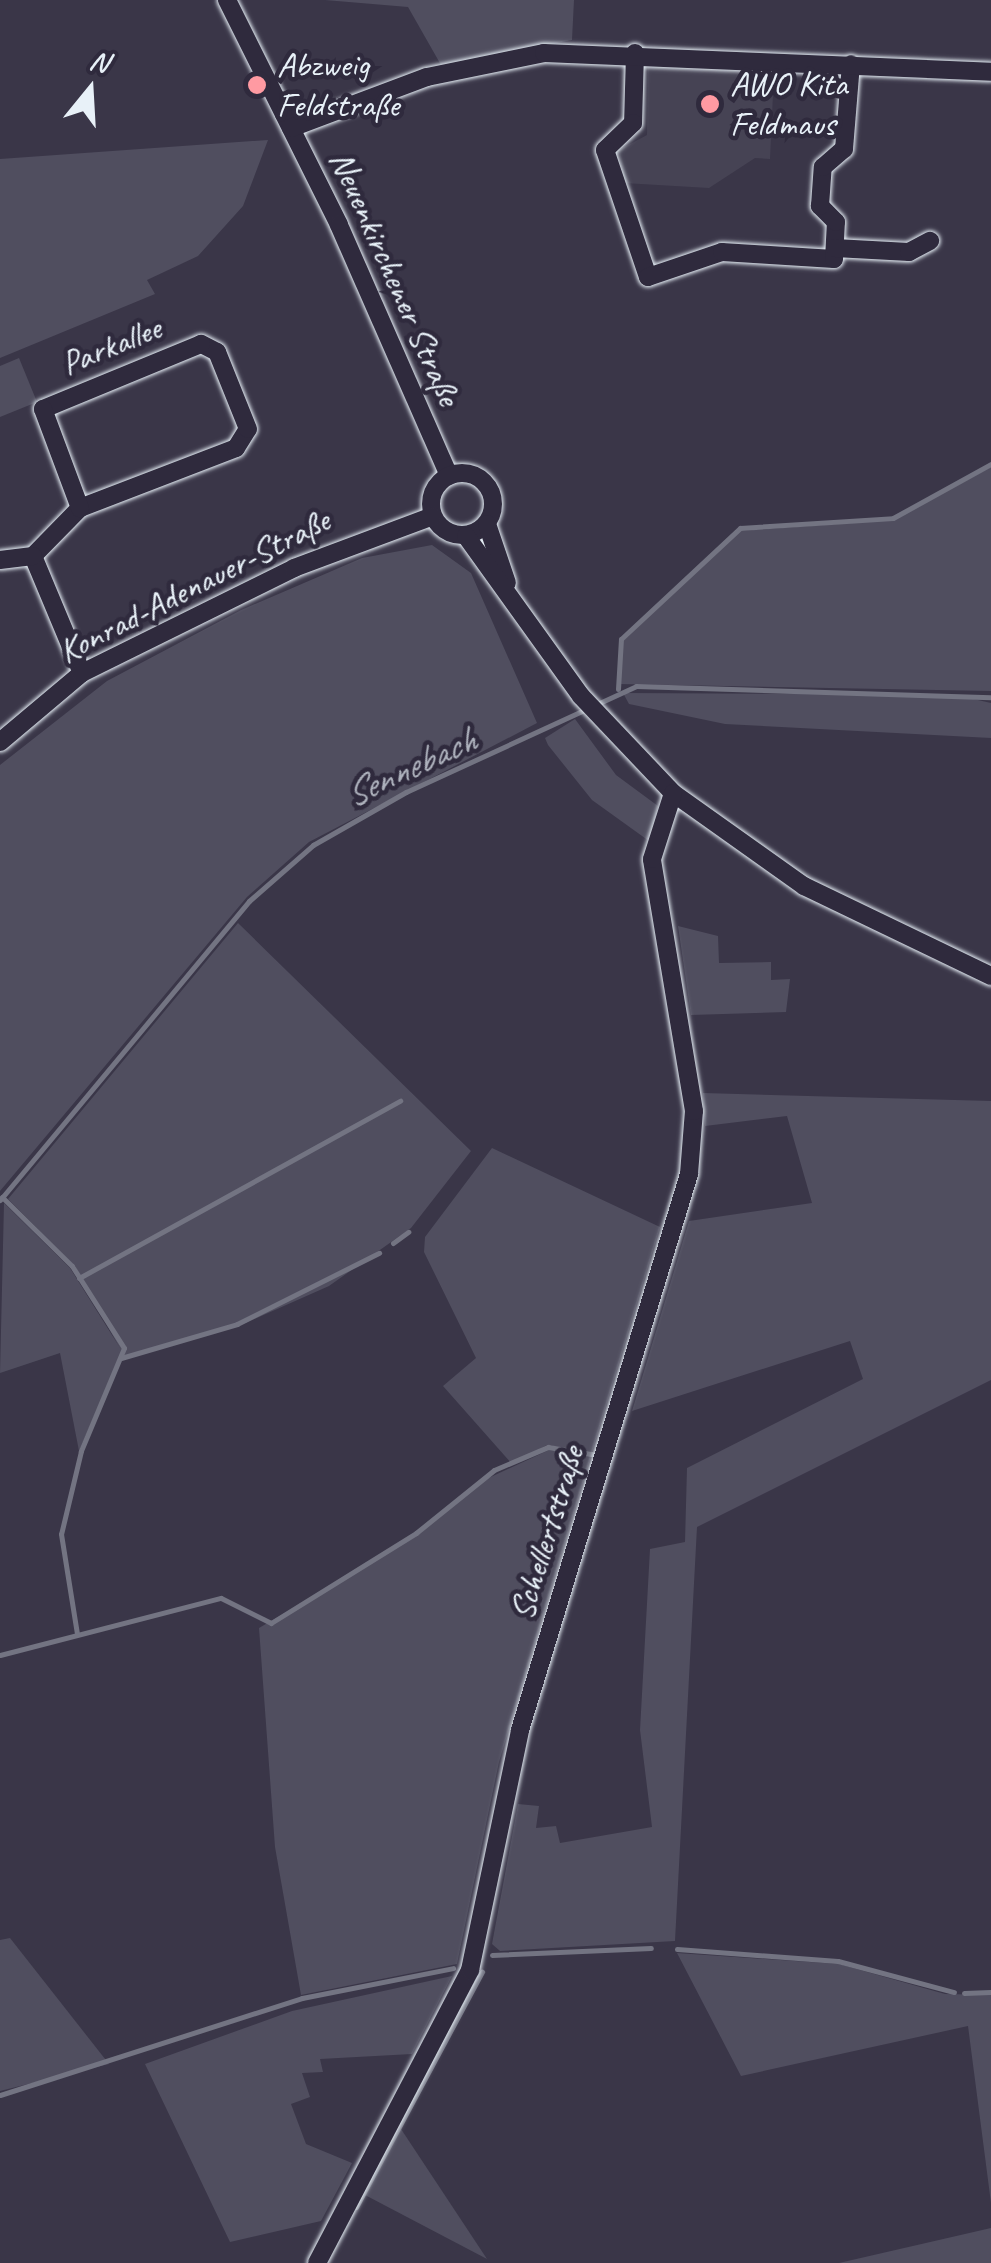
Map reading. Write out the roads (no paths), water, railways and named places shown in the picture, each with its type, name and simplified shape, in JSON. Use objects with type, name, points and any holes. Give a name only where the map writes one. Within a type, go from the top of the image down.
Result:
[{"type":"street","name":"Neuenkirchener Straße","points":[[227,0],[291,128],[448,476]]},
{"type":"street","points":[[291,128],[484,61],[634,53],[991,72]]},
{"type":"street","points":[[634,53],[633,123],[605,150],[648,276],[722,252],[834,258],[836,222],[820,206],[823,166],[844,149],[851,64]]},
{"type":"street","points":[[834,248],[908,252],[930,241]]},
{"type":"street","name":"Parkallee","points":[[33,556],[80,508],[236,448],[248,429],[217,352],[202,344],[43,409],[80,508]]},
{"type":"street","points":[[526,624],[486,524],[486,485],[448,476],[431,500],[433,516],[466,536],[526,624],[581,696],[673,793],[804,886],[991,976]]},
{"type":"street","name":"Konrad-Adenauer-Straße","points":[[0,742],[82,673],[294,568],[433,516]]},
{"type":"street","points":[[466,536],[486,524]]},
{"type":"street","points":[[0,560],[33,556],[82,673]]},
{"type":"street","name":"Schellertstraße","points":[[316,2263],[470,1970],[520,1730],[689,1174],[694,1110],[652,858],[673,793]]},
{"type":"waterway","points":[[618,689],[621,639],[740,528],[893,518],[991,464]]},
{"type":"waterway","name":"Sennebach","points":[[0,1200],[249,901],[313,845],[406,792],[636,686],[991,697]]},
{"type":"waterway","points":[[79,1278],[400,1101]]},
{"type":"waterway","points":[[2,1197],[72,1266],[124,1348],[81,1451],[61,1534],[77,1634]]},
{"type":"waterway","points":[[393,1243],[408,1232]]},
{"type":"waterway","points":[[121,1358],[237,1324],[379,1253]]},
{"type":"waterway","points":[[0,1655],[221,1598],[271,1623],[416,1533],[494,1470],[548,1447],[591,1454]]},
{"type":"waterway","points":[[492,1955],[651,1948]]},
{"type":"waterway","points":[[677,1949],[838,1961],[954,1992]]},
{"type":"waterway","points":[[0,2095],[302,1998],[453,1968]]},
{"type":"waterway","points":[[356,2207],[482,1972]]},
{"type":"waterway","points":[[964,1993],[991,1992]]},
{"type":"place","name":"Abzweig Feldstraße","points":[[257,85]]},
{"type":"place","name":"AWO Kita Feldmaus","points":[[710,104]]}]
